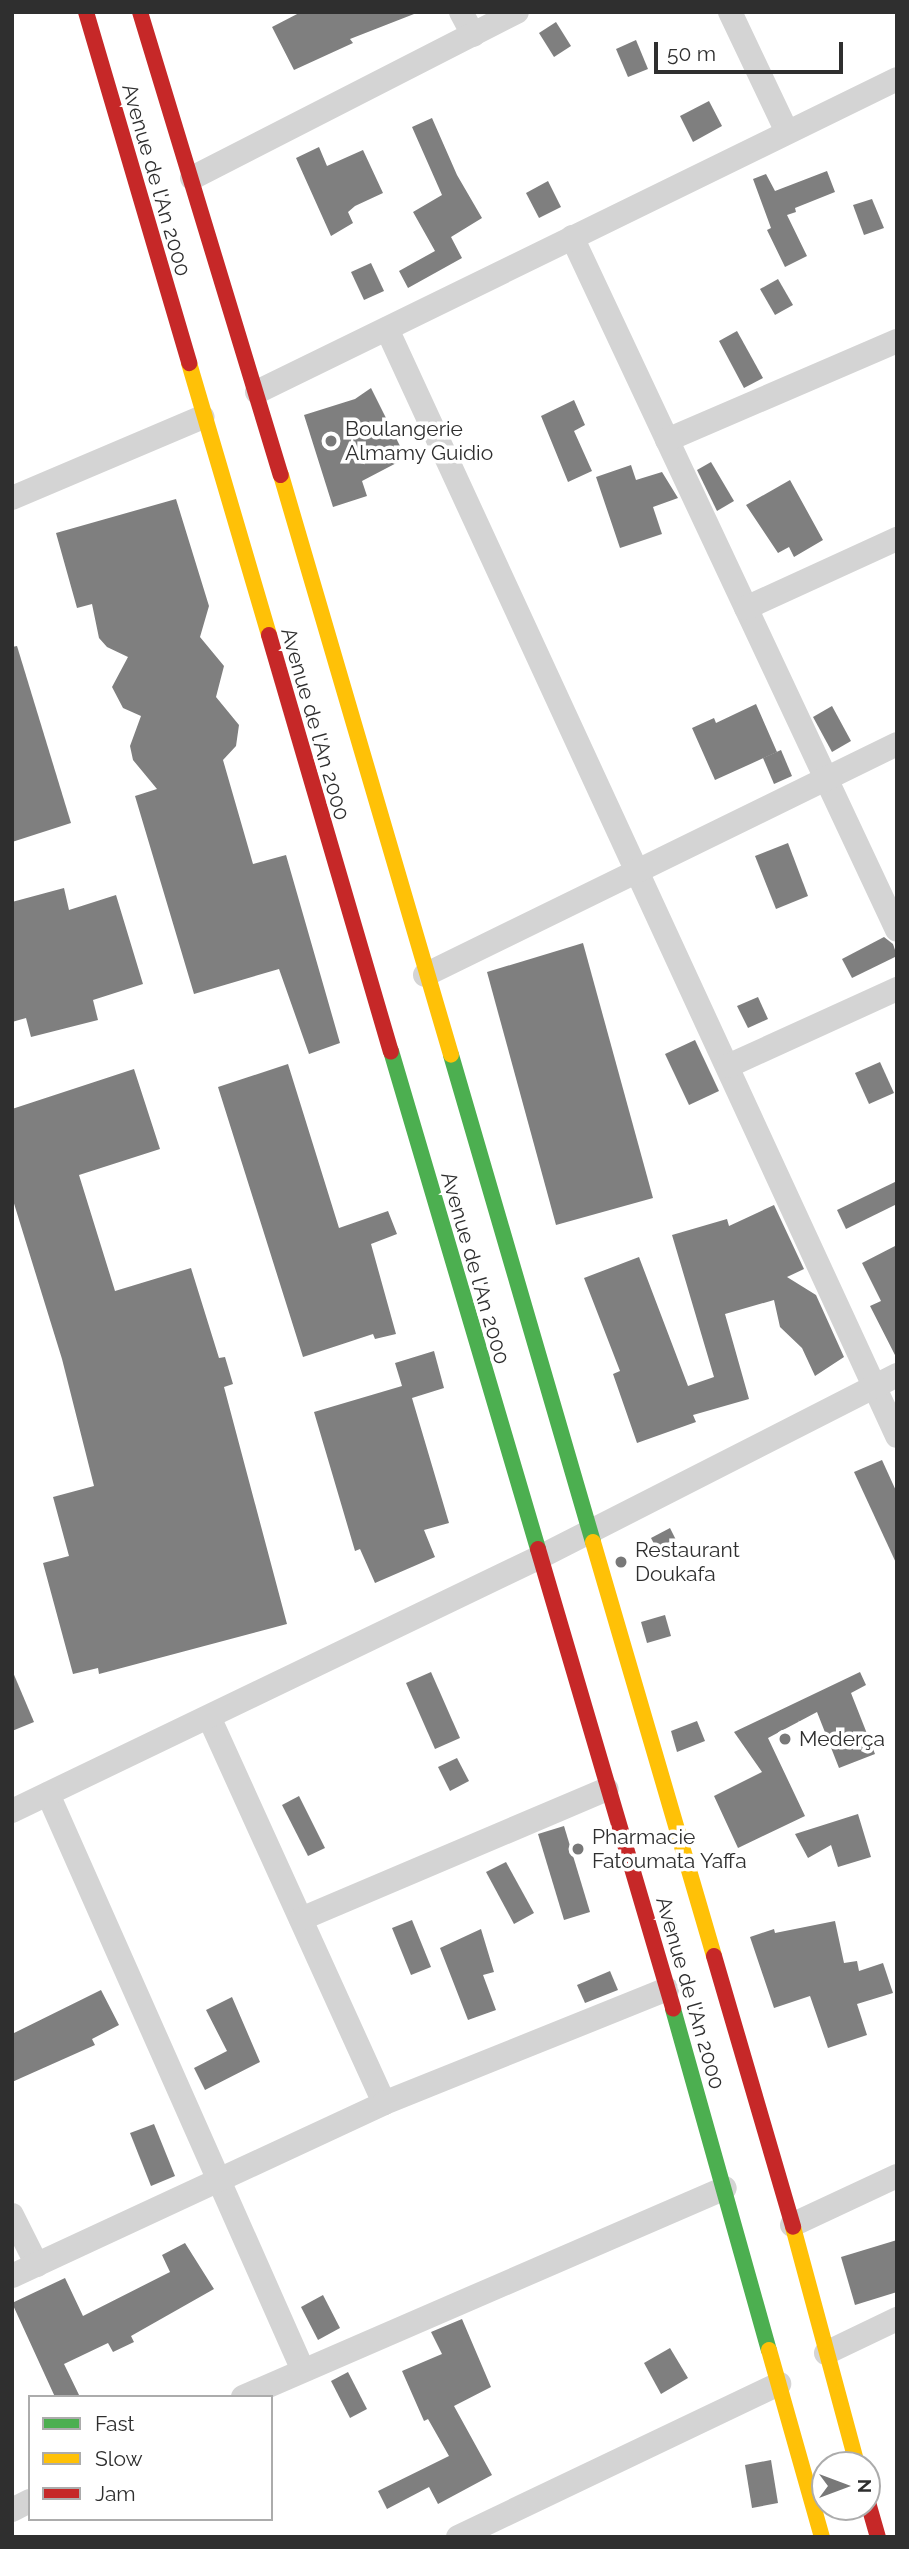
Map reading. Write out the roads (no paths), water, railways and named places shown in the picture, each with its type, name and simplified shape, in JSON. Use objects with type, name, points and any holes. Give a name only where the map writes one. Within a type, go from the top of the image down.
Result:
[{"type":"main road","name":"Avenue de l'An 2000","points":[[86,12],[538,1558],[667,1989],[822,2537]]},
{"type":"main road","name":"Avenue de l'An 2000","points":[[140,12],[257,392],[792,2225],[853,2451]]},
{"type":"street","points":[[461,12],[473,35]]},
{"type":"street","points":[[192,178],[517,12]]},
{"type":"street","points":[[730,12],[786,132]]},
{"type":"street","points":[[257,392],[897,79]]},
{"type":"street","points":[[572,237],[897,930]]},
{"type":"street","points":[[387,329],[897,1436]]},
{"type":"street","points":[[667,440],[896,344]]},
{"type":"street","points":[[12,498],[203,417]]},
{"type":"street","points":[[746,608],[897,539]]},
{"type":"street","points":[[425,975],[897,744]]},
{"type":"street","points":[[728,1066],[897,989]]},
{"type":"street","points":[[12,1811],[538,1558],[897,1375]]},
{"type":"street","points":[[209,1717],[384,2103]]},
{"type":"street","points":[[301,1919],[607,1789]]},
{"type":"street","points":[[48,1794],[302,2368]]},
{"type":"street","points":[[12,2276],[384,2103],[667,1989]]},
{"type":"street","points":[[792,2225],[897,2176]]},
{"type":"street","points":[[247,2395],[302,2368],[725,2188]]},
{"type":"street","points":[[12,2215],[37,2265]]},
{"type":"street","points":[[825,2353],[897,2319]]},
{"type":"street","points":[[458,2537],[779,2384]]},
{"type":"street","points":[[12,2510],[28,2502]]},
{"type":"place","name":"Boulangerie Almamy Guidio","points":[[331,441]]},
{"type":"place","name":"Restaurant Doukafa","points":[[621,1562]]},
{"type":"place","name":"Mederça","points":[[785,1739]]},
{"type":"place","name":"Pharmacie Fatoumata Yaffa","points":[[578,1849]]}]
